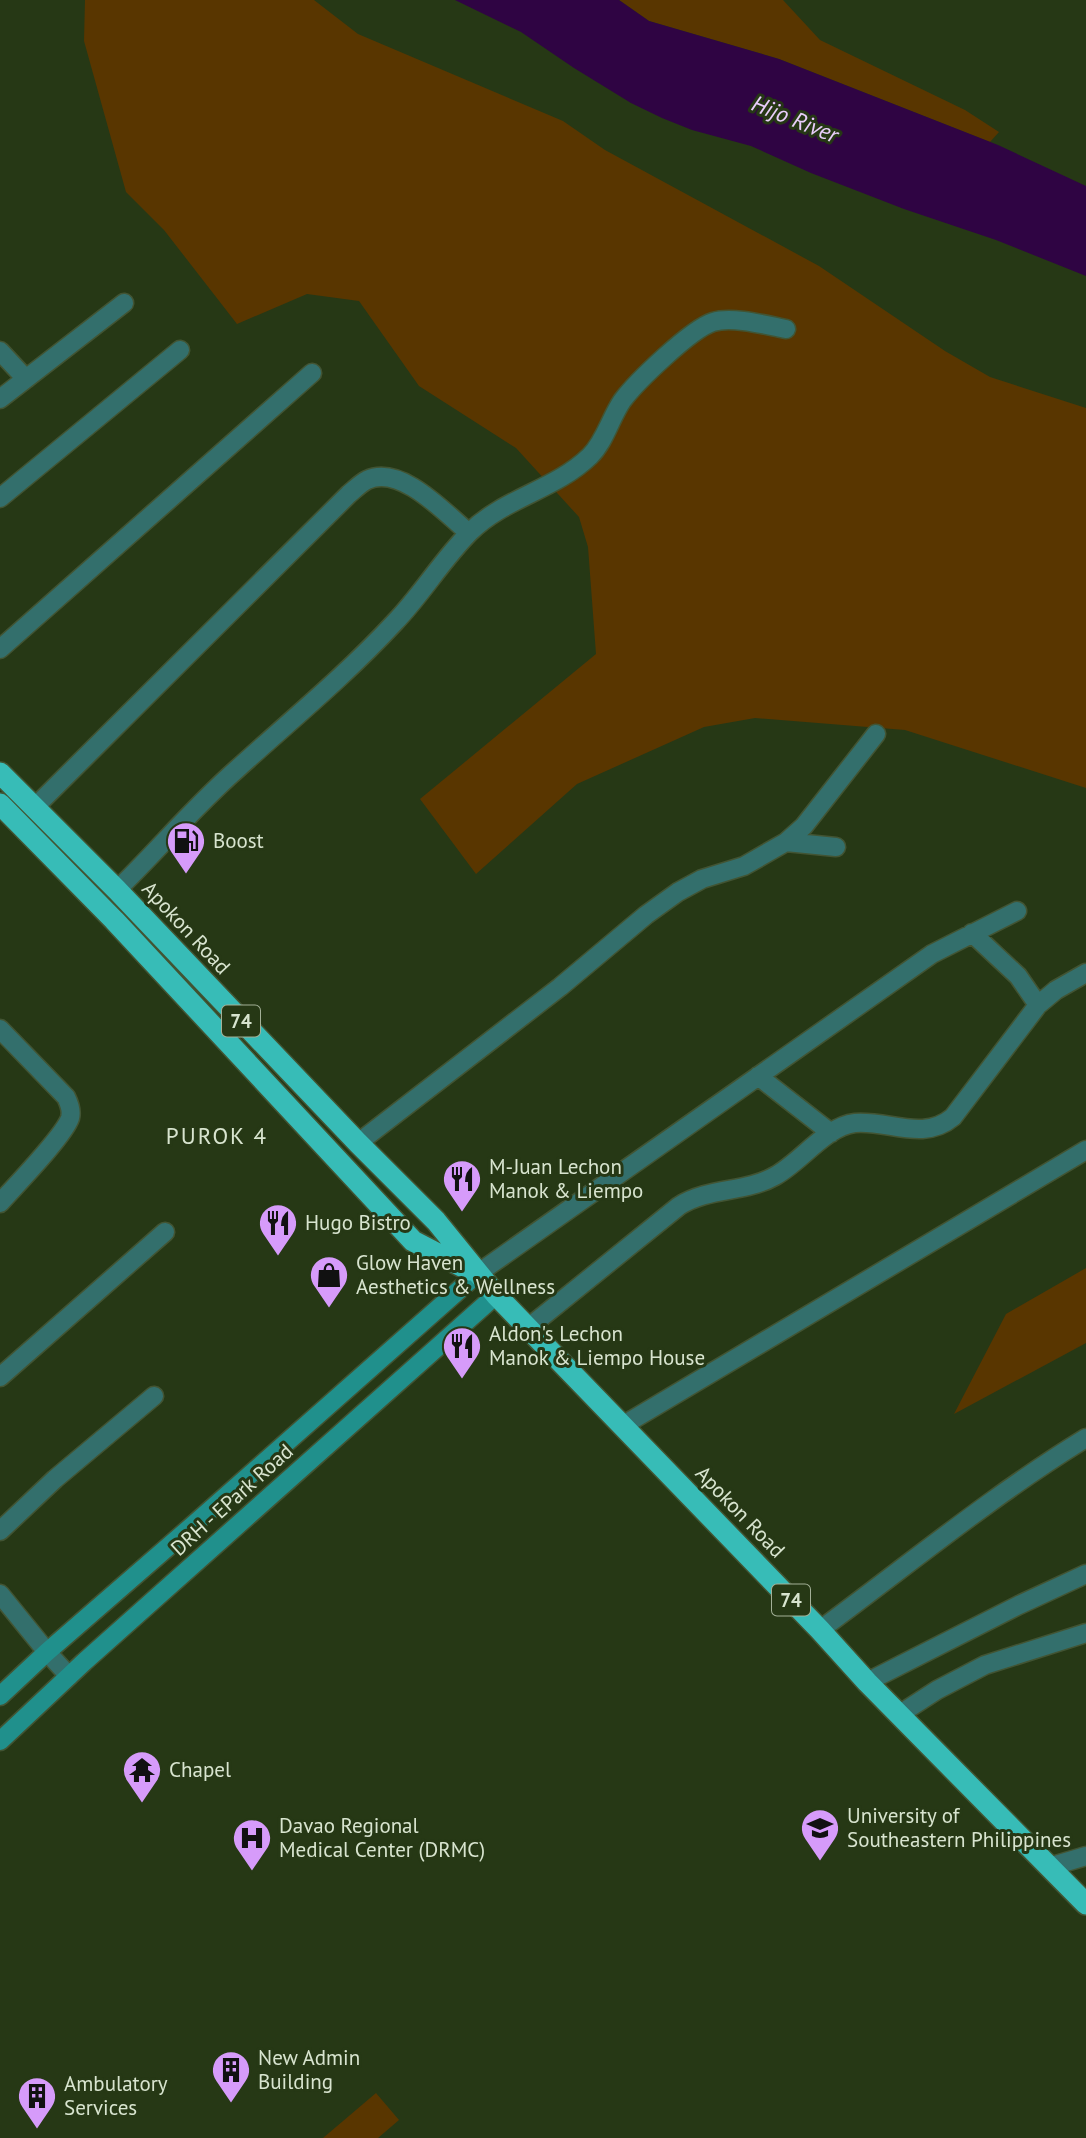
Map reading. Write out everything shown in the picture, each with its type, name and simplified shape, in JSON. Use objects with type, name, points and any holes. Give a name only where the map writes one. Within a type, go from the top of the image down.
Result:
[{"type":"highway","name":"Apokon Road","points":[[0,773],[117,890],[436,1221],[496,1295],[867,1682],[1086,1904]]},
{"type":"highway","name":"Apokon Road","points":[[0,804],[114,920],[413,1241],[477,1274]]},
{"type":"main road","name":"DRH - EPark Road","points":[[0,1696],[477,1274]]},
{"type":"main road","name":"DRH - EPark Road","points":[[0,1741],[69,1676],[496,1295]]},
{"type":"street","points":[[0,399],[124,303]]},
{"type":"street","points":[[117,890],[236,770],[287,726],[388,629],[469,533],[486,517],[551,483],[591,454],[622,401],[646,375],[695,331],[714,321],[741,321],[786,329]]},
{"type":"street","points":[[0,498],[180,350]]},
{"type":"street","points":[[0,351],[26,379]]},
{"type":"street","points":[[0,649],[312,373]]},
{"type":"street","points":[[34,808],[340,503],[366,481],[380,477],[396,479],[413,486],[469,533]]},
{"type":"street","points":[[358,1143],[560,987],[667,900],[702,879],[744,866],[786,842],[804,826],[876,734]]},
{"type":"street","points":[[786,842],[836,847]]},
{"type":"street","points":[[477,1274],[932,954],[1017,911]]},
{"type":"street","points":[[972,933],[1018,976],[1038,1005]]},
{"type":"street","points":[[528,1328],[679,1206],[694,1197],[765,1181],[779,1174],[831,1133],[851,1123],[917,1130],[942,1126],[953,1117],[1038,1005],[1056,990],[1086,973]]},
{"type":"street","points":[[0,1029],[66,1097],[71,1111],[70,1118],[60,1133],[0,1203]]},
{"type":"street","points":[[758,1076],[831,1133]]},
{"type":"street","points":[[622,1426],[1086,1150]]},
{"type":"street","points":[[0,1377],[164,1232]]},
{"type":"street","points":[[0,1531],[55,1479],[154,1396]]},
{"type":"street","points":[[820,1630],[1000,1495],[1086,1438]]},
{"type":"street","points":[[867,1682],[1008,1610],[1086,1574]]},
{"type":"street","points":[[0,1594],[69,1676]]},
{"type":"street","points":[[900,1714],[937,1690],[985,1665],[1086,1633]]},
{"type":"street","points":[[1049,1867],[1086,1856]]},
{"type":"shaded area","points":[[85,0],[314,0],[358,34],[563,121],[605,150],[819,266],[945,351],[990,377],[1086,408],[1086,788],[905,730],[755,718],[704,727],[577,784],[476,874],[420,799],[596,654],[588,547],[579,517],[516,448],[419,386],[359,301],[307,294],[237,324],[164,230],[126,192],[84,41]]},
{"type":"shaded area","points":[[619,0],[783,0],[820,40],[965,110],[999,132],[990,142],[779,59],[649,21]]},
{"type":"shaded area","points":[[1086,1268],[1086,1343],[954,1414],[1006,1314]]},
{"type":"shaded area","points":[[376,2093],[399,2120],[378,2138],[323,2138]]},
{"type":"water","name":"Hijo River","points":[[455,0],[619,0],[649,21],[779,59],[998,145],[1086,186],[1086,276],[996,240],[904,209],[811,173],[751,146],[692,130],[662,118],[631,103],[521,32]]},
{"type":"place","name":"Boost","points":[[186,875]]},
{"type":"place","name":"M-Juan Lechon Manok & Liempo","points":[[462,1213]]},
{"type":"place","name":"Hugo Bistro","points":[[278,1257]]},
{"type":"place","name":"Glow Haven Aesthetics & Wellness","points":[[329,1309]]},
{"type":"place","name":"Aldon's Lechon Manok & Liempo House","points":[[462,1380]]},
{"type":"place","name":"Chapel","points":[[142,1804]]},
{"type":"place","name":"University of Southeastern Philippines","points":[[820,1862]]},
{"type":"place","name":"Davao Regional Medical Center (DRMC)","points":[[252,1872]]},
{"type":"place","name":"New Admin Building","points":[[231,2104]]},
{"type":"place","name":"Ambulatory Services","points":[[37,2130]]},
{"type":"district","name":"PUROK 4","points":[[217,1136]]}]
